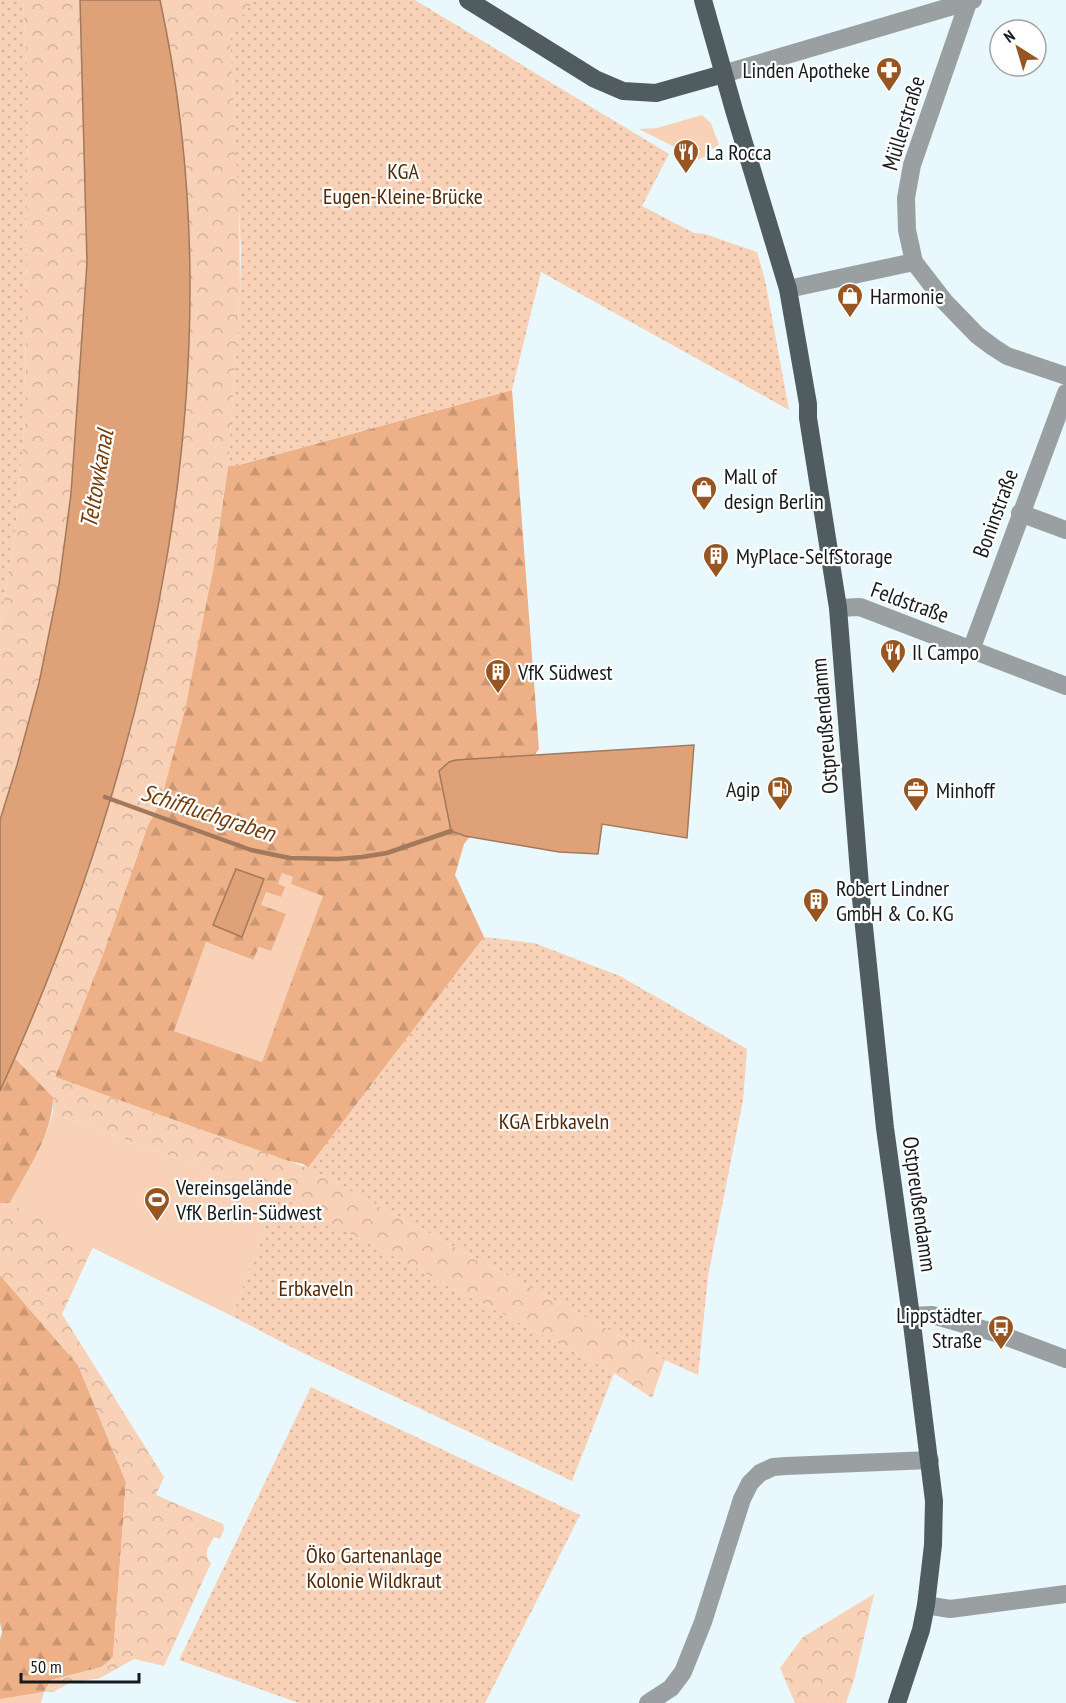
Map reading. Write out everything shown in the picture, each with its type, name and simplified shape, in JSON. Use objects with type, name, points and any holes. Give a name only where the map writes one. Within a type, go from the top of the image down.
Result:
[{"type":"main road","points":[[468,0],[595,79],[623,92],[656,93],[723,74]]},
{"type":"main road","name":"Ostpreußendamm","points":[[703,0],[788,289],[808,404],[808,417],[838,608],[862,907],[885,1128],[930,1460],[933,1501],[933,1534],[926,1605],[921,1630],[897,1703]]},
{"type":"street","points":[[723,74],[970,0]]},
{"type":"street","name":"Müllerstraße","points":[[970,0],[912,165],[906,198],[907,230],[914,262],[945,302],[977,335],[1007,356],[1066,376]]},
{"type":"street","points":[[788,289],[914,262]]},
{"type":"street","name":"Boninstraße","points":[[971,650],[1066,393]]},
{"type":"street","points":[[1020,513],[1066,530]]},
{"type":"street","name":"Feldstraße","points":[[838,608],[860,608],[1066,686]]},
{"type":"street","points":[[911,1316],[933,1315],[996,1333],[1066,1359]]},
{"type":"street","points":[[648,1703],[671,1688],[683,1672],[713,1594],[742,1499],[750,1483],[760,1473],[773,1467],[786,1466],[930,1460]]},
{"type":"street","points":[[926,1605],[950,1609],[1066,1594]]},
{"type":"green space","points":[[0,0],[23,0],[28,83],[25,419],[15,533],[0,621]]},
{"type":"green space","points":[[23,0],[80,0],[87,263],[71,494],[59,584],[39,683],[0,819],[0,621],[15,533],[25,419],[28,83]]},
{"type":"green space","points":[[160,0],[255,0],[230,32],[239,198],[240,297],[228,466],[213,570],[185,710],[161,801],[148,825],[103,954],[55,1077],[308,1168],[665,1360],[652,1398],[614,1373],[277,1195],[53,1113],[53,1097],[15,1058],[65,935],[92,860],[123,756],[149,649],[169,542],[183,434],[189,325],[188,216],[179,108]]},
{"type":"green space","name":"KGA Eugen-Kleine-Brücke","points":[[255,0],[415,0],[669,154],[642,206],[694,233],[705,234],[757,252],[765,280],[789,410],[541,272],[512,390],[235,466],[228,466],[240,297],[241,250],[230,31]]},
{"type":"green space","points":[[702,115],[711,123],[719,145],[706,152],[707,156],[698,159],[639,129],[657,128]]},
{"type":"green space","points":[[512,390],[539,749],[464,844],[455,875],[484,937],[308,1168],[303,1164],[284,1160],[55,1077],[103,954],[148,825],[161,801],[213,570],[228,466],[235,466]],"holes":[[[282,873],[293,877],[291,884],[323,896],[262,1062],[174,1031],[206,942],[253,960],[259,947],[271,951],[286,914],[261,905],[266,892],[281,897],[285,887],[278,884]]]},
{"type":"green space","points":[[282,873],[293,877],[292,884],[324,896],[262,1062],[174,1031],[206,942],[252,960],[259,947],[271,951],[261,905],[266,892],[281,897],[278,884]]},
{"type":"green space","name":"KGA Erbkaveln","points":[[484,937],[534,943],[620,976],[747,1049],[743,1100],[708,1276],[698,1375],[665,1360],[308,1168]]},
{"type":"green space","points":[[15,1058],[53,1097],[52,1111],[38,1152],[10,1203],[0,1203],[0,1091]]},
{"type":"green space","name":"Vereinsgelände VfK Berlin-Südwest","points":[[53,1113],[277,1195],[232,1316],[85,1244],[10,1203],[47,1131]]},
{"type":"green space","name":"Erbkaveln","points":[[277,1195],[614,1373],[572,1481],[299,1351],[232,1316]]},
{"type":"green space","points":[[0,1203],[10,1203],[93,1247],[62,1314],[164,1477],[156,1495],[223,1524],[224,1529],[220,1539],[214,1537],[208,1547],[207,1556],[211,1563],[164,1666],[134,1659],[100,1678],[70,1683],[53,1692],[44,1692],[51,1680],[102,1667],[113,1657],[126,1482],[78,1365],[0,1275]]},
{"type":"green space","points":[[0,1275],[78,1365],[126,1482],[113,1657],[102,1667],[51,1680],[44,1692],[0,1699],[2,1632],[0,1623]]},
{"type":"green space","name":"Öko Gartenanlage Kolonie Wildkraut","points":[[311,1387],[580,1515],[485,1703],[299,1703],[179,1660]]},
{"type":"green space","points":[[874,1594],[855,1676],[846,1703],[795,1703],[780,1668],[803,1637]]},
{"type":"green space","points":[[44,1692],[41,1703],[0,1703],[0,1699]]},
{"type":"water","name":"Teltowkanal","points":[[80,0],[160,0],[182,138],[190,277],[184,417],[167,557],[139,695],[101,831],[54,963],[0,1091],[0,820],[39,683],[59,584],[71,494],[87,263]]},
{"type":"water","points":[[694,745],[687,838],[602,824],[598,854],[559,852],[465,836],[451,831],[439,771],[449,762]]},
{"type":"water","points":[[236,869],[264,879],[242,937],[213,925]]},
{"type":"waterway","name":"Schiffluchgraben","points":[[105,797],[251,850],[290,858],[338,859],[387,853],[451,831]]},
{"type":"place","name":"Linden Apotheke","points":[[889,93]]},
{"type":"place","name":"La Rocca","points":[[686,175]]},
{"type":"place","name":"Harmonie","points":[[850,319]]},
{"type":"place","name":"Mall of design Berlin","points":[[704,512]]},
{"type":"place","name":"MyPlace-SelfStorage","points":[[716,579]]},
{"type":"place","name":"Il Campo","points":[[893,675]]},
{"type":"place","name":"VfK Südwest","points":[[498,695]]},
{"type":"place","name":"Agip","points":[[780,812]]},
{"type":"place","name":"Minhoff","points":[[916,813]]},
{"type":"place","name":"Robert Lindner GmbH & Co. KG","points":[[816,924]]},
{"type":"place","name":"Vereinsgelände VfK Berlin-Südwest","points":[[157,1223]]},
{"type":"place","name":"Lippstädter Straße","points":[[1001,1351]]}]
